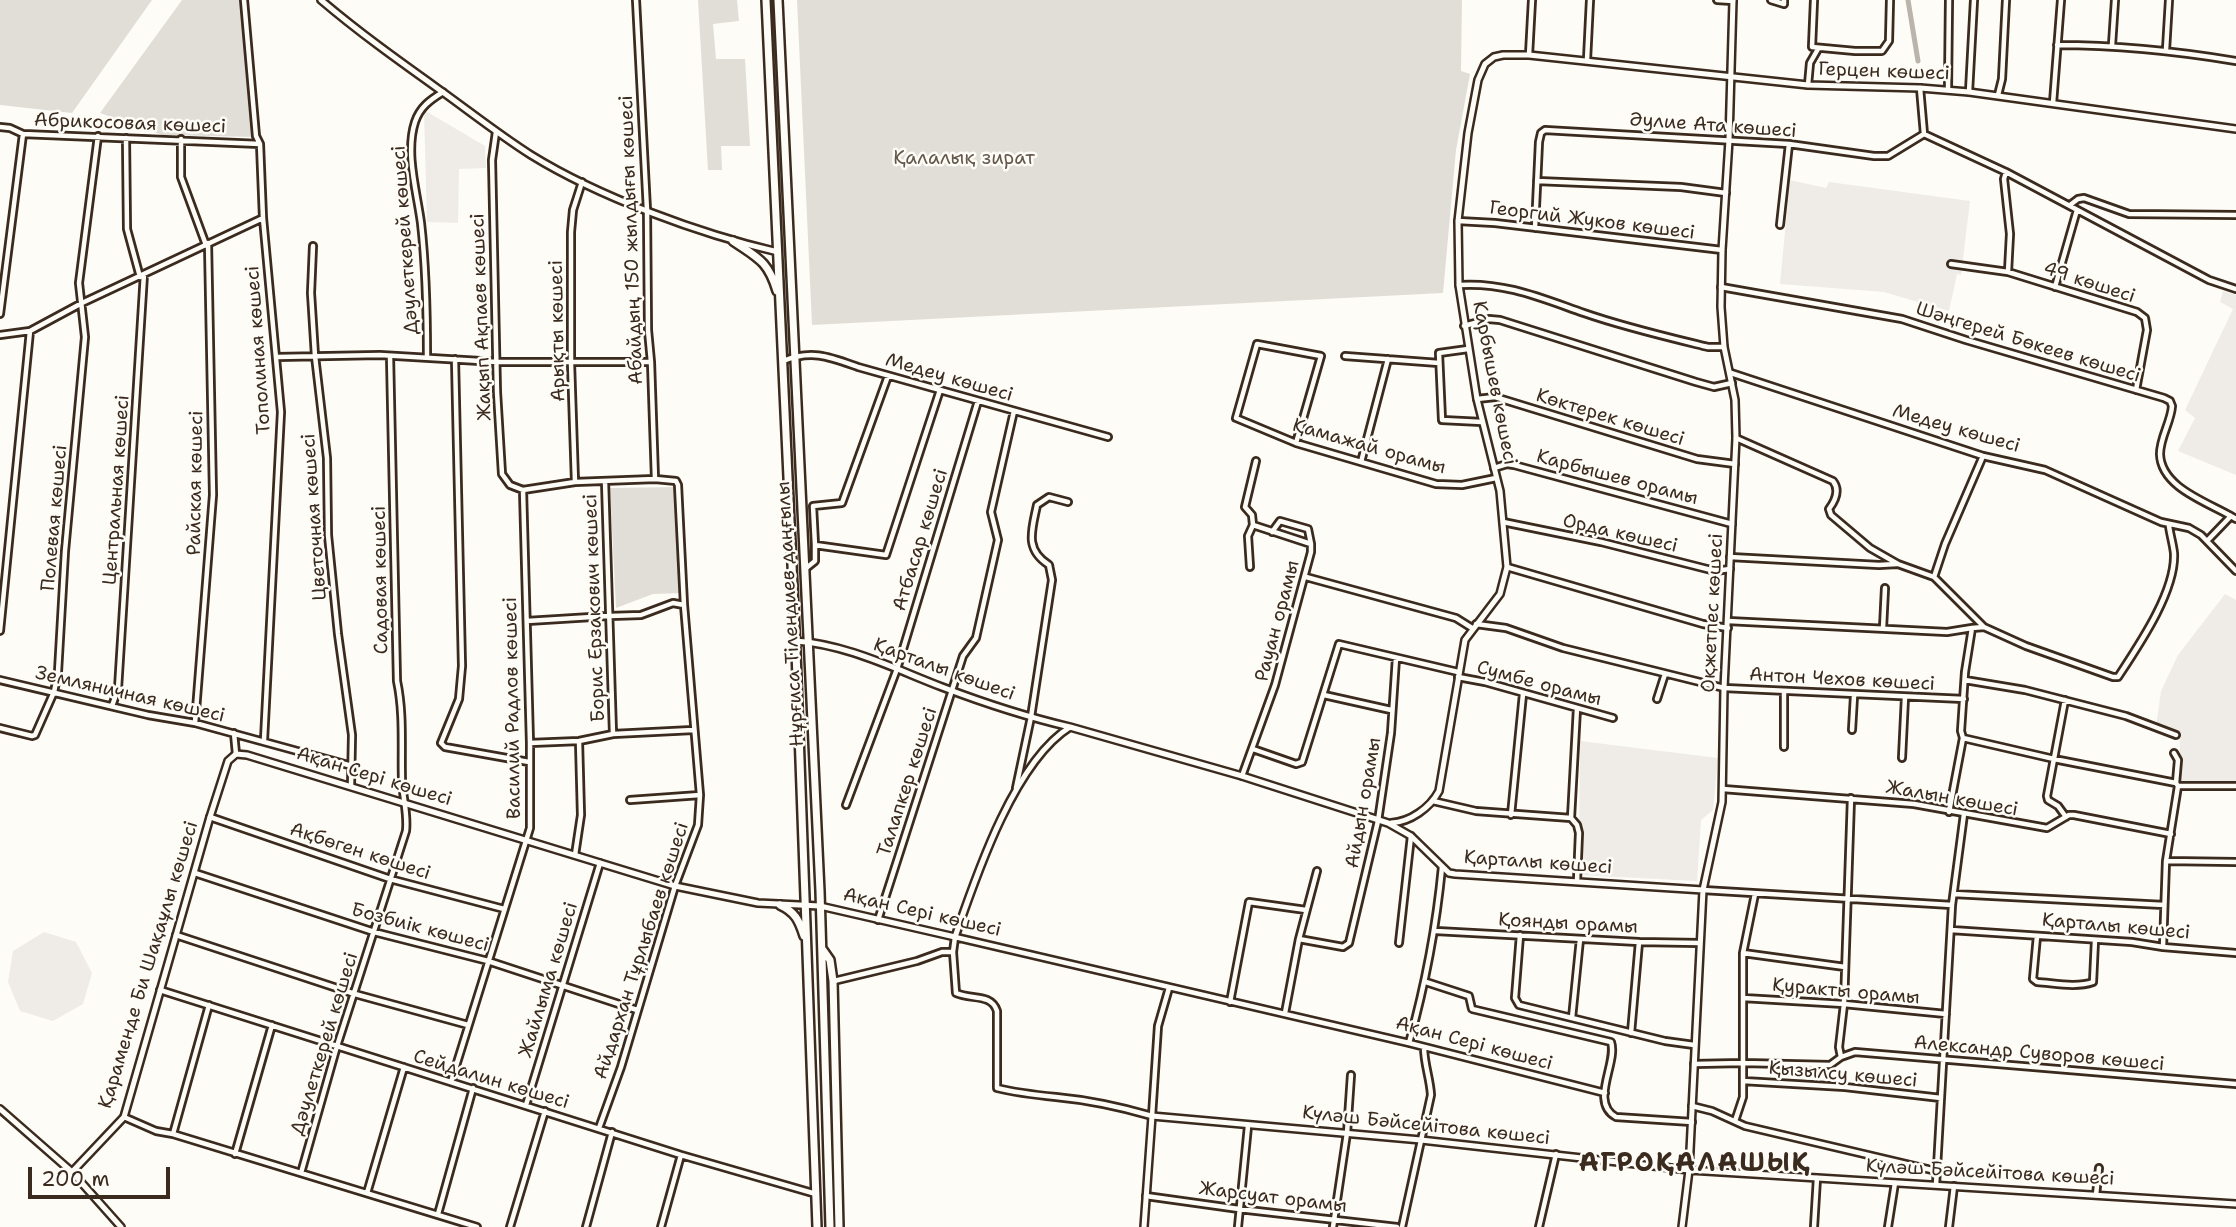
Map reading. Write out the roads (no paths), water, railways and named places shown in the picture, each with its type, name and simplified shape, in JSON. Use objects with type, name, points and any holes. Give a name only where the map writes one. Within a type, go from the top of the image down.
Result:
[{"type":"main road","name":"Нұрғиса Тілендиев даңғылы","points":[[766,0],[808,946],[817,1227]]},
{"type":"main road","name":"Нұрғиса Тілендиев даңғылы","points":[[778,0],[822,948],[830,1227]]},
{"type":"main road","points":[[733,242],[770,270],[780,302]]},
{"type":"main road","points":[[780,905],[792,910],[798,918],[808,946]]},
{"type":"main road","points":[[822,948],[830,960],[833,981],[839,1227]]},
{"type":"main road","points":[[824,1021],[833,998]]},
{"type":"main road","points":[[813,1121],[821,1119],[827,1123]]},
{"type":"street","name":"Тополиная көшесі","points":[[244,0],[256,135],[260,144],[263,218],[281,412],[264,740]]},
{"type":"street","points":[[321,0],[362,35],[533,156],[582,182],[647,209],[733,242],[778,251]]},
{"type":"street","name":"Абайдың 150 жылдығы көшесі","points":[[636,0],[647,209],[648,330],[655,478]]},
{"type":"street","points":[[1529,55],[1532,0]]},
{"type":"street","points":[[1587,60],[1590,0]]},
{"type":"street","points":[[1717,0],[1733,0]]},
{"type":"street","name":"Оқжетпес көшесі","points":[[1682,1227],[1692,1122],[1703,890],[1721,812],[1723,789],[1724,688],[1736,438],[1733,383],[1724,347],[1721,287],[1732,77],[1733,0]]},
{"type":"street","points":[[1771,0],[1784,4],[1784,0]]},
{"type":"street","points":[[1808,85],[1810,62],[1815,48],[1814,0]]},
{"type":"street","points":[[1815,48],[1882,51],[1889,41],[1890,0]]},
{"type":"street","points":[[1948,90],[1950,0]]},
{"type":"street","points":[[1969,92],[1973,0]]},
{"type":"street","points":[[1998,95],[2002,79],[2006,0]]},
{"type":"street","points":[[2053,103],[2061,0]]},
{"type":"street","points":[[2112,46],[2115,0]]},
{"type":"street","points":[[2166,50],[2169,0]]},
{"type":"street","points":[[2057,45],[2166,50],[2236,61]]},
{"type":"street","name":"Герцен көшесі","points":[[1529,55],[1808,85],[1920,88],[1998,95],[2236,129]]},
{"type":"street","name":"Карбышев көшесі","points":[[1433,801],[1442,782],[1465,640],[1500,594],[1507,567],[1500,491],[1477,399],[1459,285],[1458,221],[1468,133],[1482,69],[1494,57],[1529,55]]},
{"type":"street","points":[[1920,88],[1924,134],[2006,172],[2209,280],[2236,289]]},
{"type":"street","name":"Дәулеткерей көшесі","points":[[427,357],[421,220],[414,189],[412,141],[419,112],[426,103],[443,92]]},
{"type":"street","name":"Абрикосовая көшесі","points":[[0,127],[23,134],[260,144]]},
{"type":"street","name":"Әулие Ата көшесі","points":[[1535,228],[1539,142],[1541,133],[1545,130],[1789,144],[1874,156],[1888,156],[1924,134]]},
{"type":"street","name":"Жақып Ақпаев көшесі","points":[[496,132],[492,160],[502,474],[510,485],[523,490]]},
{"type":"street","points":[[0,314],[23,134]]},
{"type":"street","name":"Полевая көшесі","points":[[0,728],[32,736],[37,731],[54,692],[58,672],[65,551],[85,337],[79,283],[98,136]]},
{"type":"street","name":"Центральная көшесі","points":[[112,706],[118,689],[142,275],[127,229],[126,138]]},
{"type":"street","name":"Райская көшесі","points":[[181,139],[181,177],[207,244],[213,495],[195,723]]},
{"type":"street","points":[[1780,225],[1789,144]]},
{"type":"street","points":[[2006,172],[2004,180],[2010,234],[2008,272]]},
{"type":"street","points":[[1537,181],[1681,187],[1726,193]]},
{"type":"street","name":"Арықты көшесі","points":[[575,482],[571,232],[573,210],[582,182]]},
{"type":"street","points":[[2070,205],[2084,198],[2129,214],[2236,215]]},
{"type":"street","points":[[2055,287],[2077,210]]},
{"type":"street","points":[[0,335],[30,331],[82,303],[263,218]]},
{"type":"street","name":"Георгий Жуков көшесі","points":[[1458,221],[1722,250]]},
{"type":"street","name":"Цветочная көшесі","points":[[313,246],[311,293],[315,356],[327,458],[328,535],[352,735],[351,786]]},
{"type":"street","name":"49 көшесі","points":[[1951,264],[2008,272],[2137,312],[2145,318],[2147,330],[2136,390]]},
{"type":"street","points":[[1459,285],[1481,284],[1540,296],[1585,314],[1708,347],[1724,347]]},
{"type":"street","name":"Шәңгерей Бөкеев көшесі","points":[[1721,287],[1902,319],[2164,398],[2172,405],[2160,455],[2172,481],[2234,517]]},
{"type":"street","points":[[1464,326],[1489,318],[1500,320],[1696,383],[1714,387],[1733,383]]},
{"type":"street","points":[[0,631],[30,331]]},
{"type":"street","name":"Қамажай орамы","points":[[1296,443],[1321,356],[1257,344],[1236,418],[1296,443],[1436,484],[1462,485],[1496,478]]},
{"type":"street","points":[[1468,349],[1440,353],[1441,420],[1482,422]]},
{"type":"street","name":"Медеу көшесі","points":[[783,361],[795,356],[820,354],[888,376],[1108,437]]},
{"type":"street","points":[[277,358],[390,356],[497,362],[651,362]]},
{"type":"street","name":"Садовая көшесі","points":[[390,356],[397,681],[402,717],[405,803]]},
{"type":"street","points":[[1345,356],[1439,363]]},
{"type":"street","points":[[455,359],[463,666],[459,699],[442,743],[445,747],[529,762]]},
{"type":"street","points":[[1362,462],[1388,359]]},
{"type":"street","name":"Медеу көшесі","points":[[1731,373],[1983,456],[2045,470],[2169,526],[2189,528],[2207,541],[2236,570]]},
{"type":"street","points":[[805,569],[815,561],[813,506],[842,503],[888,376]]},
{"type":"street","points":[[815,545],[886,555],[940,390]]},
{"type":"street","name":"Көктерек көшесі","points":[[1477,399],[1495,397],[1697,459],[1735,464]]},
{"type":"street","name":"Атбасар көшесі","points":[[846,805],[897,669],[978,401]]},
{"type":"street","name":"Талапкер көшесі","points":[[877,920],[963,656],[976,638],[998,540],[991,512],[1014,411]]},
{"type":"street","points":[[1736,438],[1833,481],[1837,491],[1829,512],[1870,548],[1898,564],[1934,578],[1984,627],[2096,673],[2118,677],[2154,618],[2173,564],[2174,551],[2169,526]]},
{"type":"street","points":[[1934,578],[1945,544],[1983,456]]},
{"type":"street","points":[[1250,567],[1248,536],[1253,525],[1252,515],[1245,506],[1256,461]]},
{"type":"street","name":"Карбышев орамы","points":[[1493,468],[1514,465],[1732,524]]},
{"type":"street","points":[[523,490],[575,482],[655,478]]},
{"type":"street","name":"Айдархан Тұрлыбаев көшесі","points":[[599,1128],[621,1067],[675,886],[698,825],[700,795],[684,605],[678,485],[673,480],[655,478]]},
{"type":"street","name":"Борис Ерзакович көшесі","points":[[605,481],[613,734]]},
{"type":"street","name":"Василий Радлов көшесі","points":[[451,1082],[530,828],[523,490]]},
{"type":"street","points":[[1016,789],[1031,717],[1052,580],[1049,565],[1037,557],[1031,542],[1033,526],[1037,505],[1049,497],[1068,502]]},
{"type":"street","points":[[2207,541],[2234,517]]},
{"type":"street","points":[[1272,532],[1280,521],[1308,528],[1311,544]]},
{"type":"street","name":"Орда көшесі","points":[[1503,522],[1601,542],[1715,571],[1730,569]]},
{"type":"street","name":"Рауан орамы","points":[[1242,776],[1275,685],[1306,577],[1311,544],[1253,525]]},
{"type":"street","points":[[1730,557],[1898,564]]},
{"type":"street","points":[[1507,567],[1703,624],[1728,628]]},
{"type":"street","name":"Антон Чехов көшесі","points":[[1306,577],[1457,618],[1474,626],[1506,628],[1563,648],[1724,688],[1964,699]]},
{"type":"street","points":[[1883,628],[1885,588]]},
{"type":"street","points":[[527,621],[641,615],[673,603],[684,605]]},
{"type":"street","points":[[1728,621],[1947,632],[1984,627]]},
{"type":"street","points":[[1949,812],[1963,738],[1961,731],[1965,680],[1972,628]]},
{"type":"street","name":"Қарталы көшесі","points":[[795,641],[826,644],[1031,717],[1242,776],[1388,823],[1411,836],[1449,873],[1952,905]]},
{"type":"street","name":"Сумбе орамы","points":[[1324,695],[1339,644],[1613,718]]},
{"type":"street","name":"Айдын орамы","points":[[1299,939],[1343,947],[1349,943],[1378,821],[1390,741],[1396,658]]},
{"type":"street","points":[[1657,699],[1665,674]]},
{"type":"street","name":"Земляничная көшесі","points":[[0,680],[234,733],[236,754]]},
{"type":"street","points":[[1965,680],[2025,690],[2126,716],[2176,736]]},
{"type":"street","points":[[1784,692],[1784,747]]},
{"type":"street","points":[[1511,814],[1524,693]]},
{"type":"street","points":[[1253,749],[1300,764],[1324,695],[1392,710]]},
{"type":"street","points":[[1852,730],[1854,696]]},
{"type":"street","points":[[1902,758],[1905,697]]},
{"type":"street","points":[[2065,700],[2048,800],[2058,806],[2066,817]]},
{"type":"street","points":[[1577,708],[1571,818],[1579,833],[1577,881]]},
{"type":"street","points":[[833,981],[916,961],[942,951],[953,952],[955,937],[988,847],[1016,789],[1054,737],[1070,727]]},
{"type":"street","points":[[530,743],[579,741],[613,734],[693,730]]},
{"type":"street","points":[[234,733],[352,766]]},
{"type":"street","points":[[1963,738],[2177,784],[2236,786]]},
{"type":"street","points":[[575,855],[581,816],[579,741]]},
{"type":"street","points":[[2163,947],[2166,861],[2177,784],[2178,760],[2174,753]]},
{"type":"street","name":"Ақан Сері көшесі","points":[[236,754],[351,786],[675,886],[780,905],[820,906],[1285,1013],[1605,1093]]},
{"type":"street","name":"Қараменде Би Шақаұлы көшесі","points":[[72,1172],[124,1117],[210,817],[228,761],[236,754]]},
{"type":"street","name":"Жалын көшесі","points":[[1723,789],[1914,804],[2047,828],[2074,815],[2171,834]]},
{"type":"street","points":[[630,800],[700,795]]},
{"type":"street","points":[[1839,1059],[1849,898],[1851,798]]},
{"type":"street","points":[[1388,823],[1398,822],[1423,811],[1433,801],[1476,811],[1571,818]]},
{"type":"street","name":"Дәулеткерей көшесі","points":[[300,1174],[337,1046],[406,831],[408,815],[405,803]]},
{"type":"street","points":[[1936,1185],[1952,905],[1964,814]]},
{"type":"street","name":"Ақбөген көшесі","points":[[210,817],[390,879],[504,909]]},
{"type":"street","points":[[1399,943],[1411,836]]},
{"type":"street","points":[[2166,861],[2236,862]]},
{"type":"street","name":"Жайлыма көшесі","points":[[526,1105],[600,863]]},
{"type":"street","points":[[1409,1043],[1426,982],[1436,931],[1443,866]]},
{"type":"street","points":[[1285,1013],[1299,939],[1317,871]]},
{"type":"street","name":"Бозбиік көшесі","points":[[195,873],[374,932],[488,961],[637,1010]]},
{"type":"street","points":[[1735,1121],[1743,1097],[1744,1081],[1743,953],[1755,894]]},
{"type":"street","points":[[1954,894],[2164,905]]},
{"type":"street","points":[[1230,1002],[1250,902],[1306,910]]},
{"type":"street","name":"Қарталы көшесі","points":[[1951,930],[2132,942],[2236,953]]},
{"type":"street","name":"Қоянды орамы","points":[[1436,931],[1699,943]]},
{"type":"street","points":[[176,935],[355,994],[468,1025]]},
{"type":"street","points":[[1520,935],[1515,998],[1521,1006],[1665,1041],[1694,1045]]},
{"type":"street","points":[[2038,936],[2033,979],[2036,982],[2085,985],[2093,982],[2095,940]]},
{"type":"street","points":[[1572,1019],[1580,939]]},
{"type":"street","points":[[1630,1033],[1639,942]]},
{"type":"street","name":"Күләш Бәйсейітова көшесі","points":[[953,952],[956,993],[966,998],[991,1000],[997,1011],[997,1088],[1033,1096],[1058,1097],[1152,1116],[1421,1140],[1689,1170],[2236,1204]]},
{"type":"street","points":[[1743,953],[1845,967]]},
{"type":"street","points":[[1426,982],[1469,996],[1472,1009],[1611,1042],[1612,1054],[1605,1093],[1605,1104],[1609,1112],[1616,1117],[1692,1122]]},
{"type":"street","points":[[1144,1227],[1158,1026],[1169,988]]},
{"type":"street","name":"Сейдалин көшесі","points":[[159,990],[681,1155],[816,1194]]},
{"type":"street","name":"Қуракты орамы","points":[[1743,998],[1946,1014]]},
{"type":"street","points":[[173,1133],[209,1005]]},
{"type":"street","points":[[235,1154],[272,1025]]},
{"type":"street","points":[[1402,1227],[1431,1095],[1424,1064],[1424,1047]]},
{"type":"street","name":"Александр Суворов көшесі","points":[[1694,1064],[1830,1065],[1855,1052],[2236,1084]]},
{"type":"street","points":[[367,1193],[404,1067]]},
{"type":"street","points":[[1334,1227],[1347,1133],[1351,1075]]},
{"type":"street","name":"Қызылсу көшесі","points":[[1744,1081],[1845,1087],[1941,1098]]},
{"type":"street","points":[[438,1214],[473,1088]]},
{"type":"street","points":[[1692,1106],[1745,1126],[1936,1171]]},
{"type":"street","points":[[0,1109],[72,1172],[121,1227]]},
{"type":"street","points":[[510,1227],[545,1111]]},
{"type":"street","points":[[124,1117],[156,1131],[173,1133],[477,1227]]},
{"type":"street","points":[[1238,1227],[1248,1126]]},
{"type":"street","points":[[586,1227],[612,1132]]},
{"type":"street","points":[[1539,1227],[1556,1154]]},
{"type":"street","points":[[661,1227],[681,1155]]},
{"type":"street","points":[[2096,1195],[2099,1168]]},
{"type":"street","points":[[1814,1227],[1817,1178]]},
{"type":"street","points":[[1888,1227],[1895,1183]]},
{"type":"street","points":[[1949,1227],[1954,1186]]},
{"type":"street","name":"Жарсуат орамы","points":[[1146,1196],[1397,1227]]},
{"type":"waterway","points":[[1908,0],[1918,61]]},
{"type":"district","name":"АГРОҚАЛАШЫҚ","points":[[1695,1164]]},
{"type":"park label","name":"Қалалық зират","points":[[964,159]]}]
